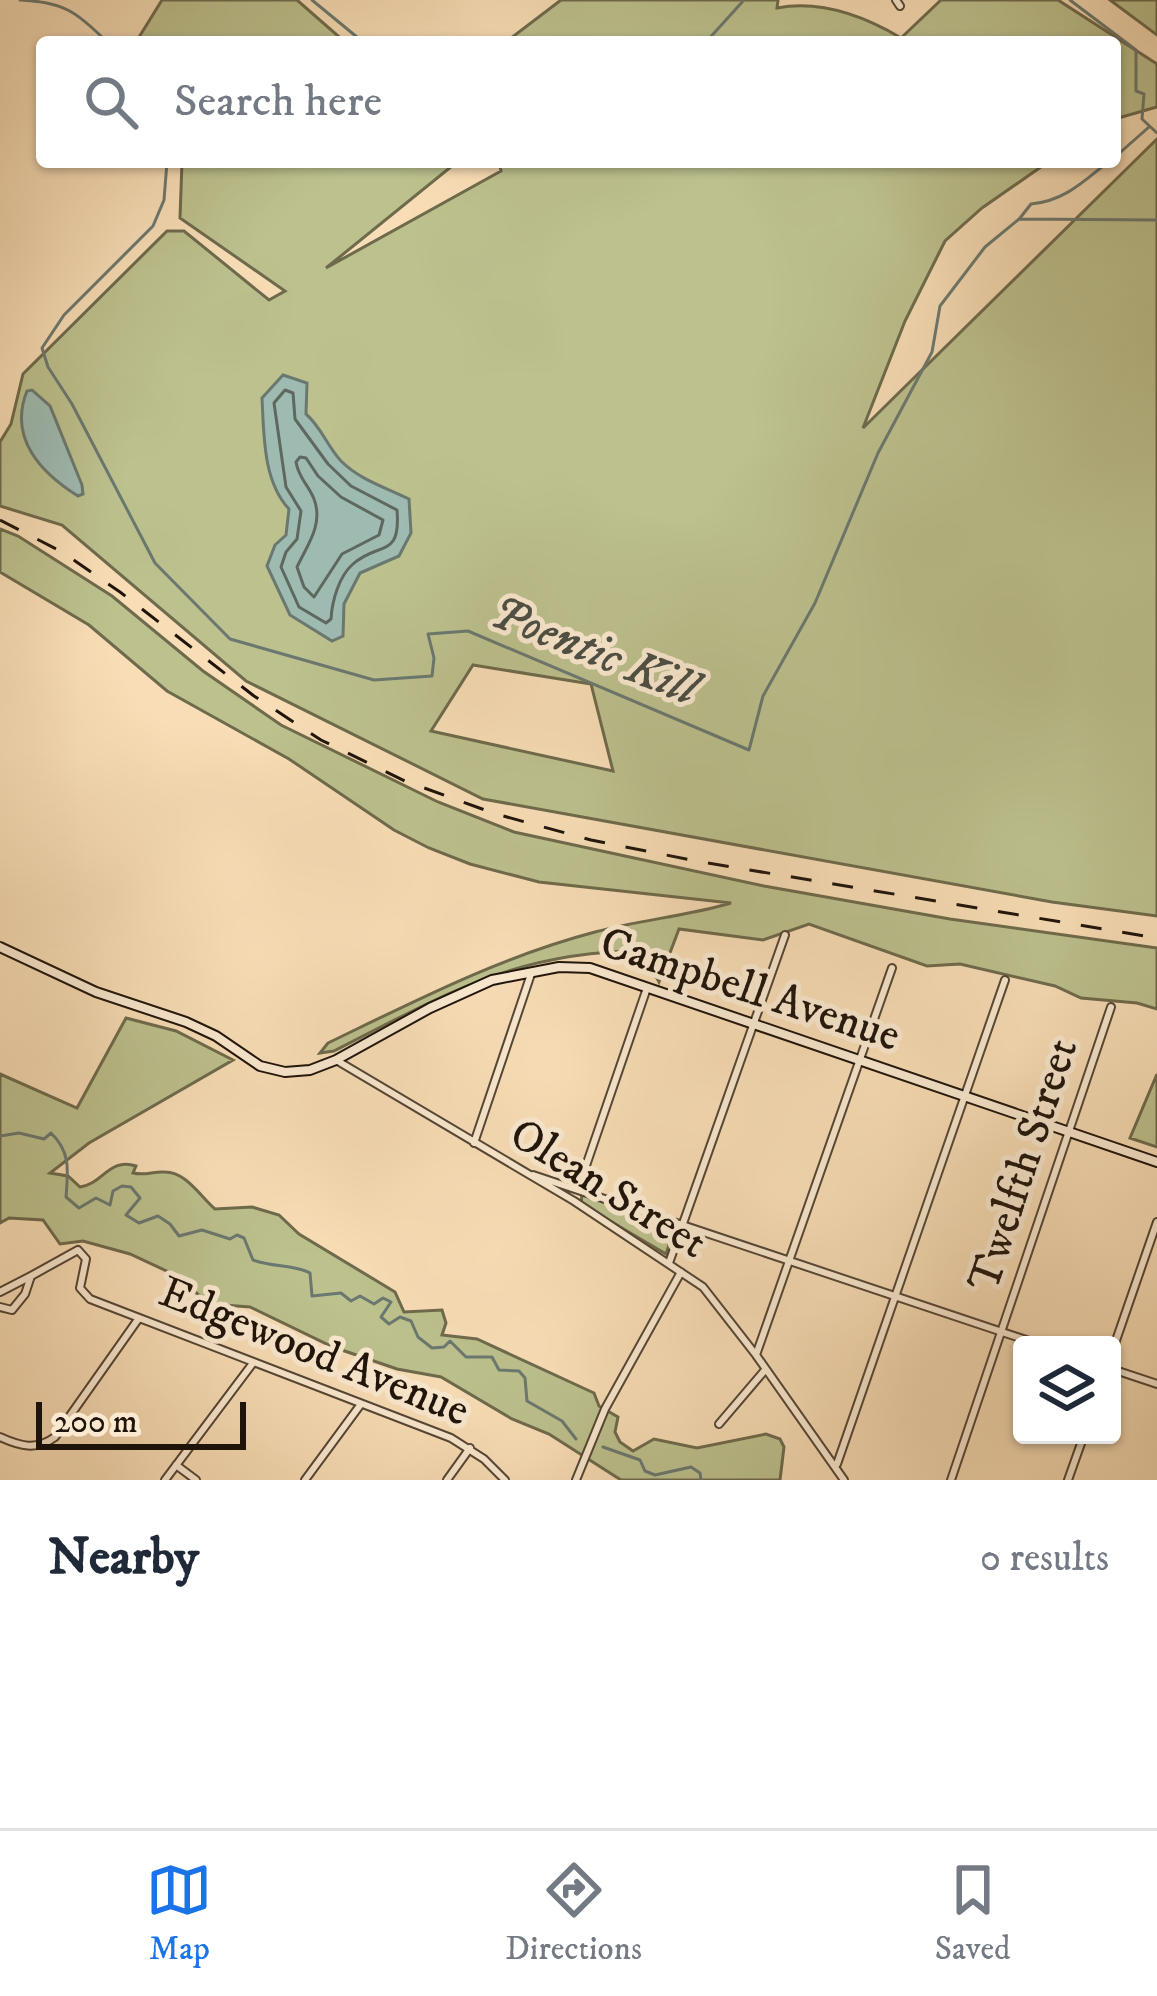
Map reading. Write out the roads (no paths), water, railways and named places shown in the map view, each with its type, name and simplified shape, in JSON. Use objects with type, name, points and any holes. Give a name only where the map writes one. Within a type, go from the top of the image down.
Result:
[{"type":"street","points":[[669,1263],[785,935]]},
{"type":"street","name":"Campbell Avenue","points":[[0,947],[96,992],[216,1036],[260,1066],[292,1072],[336,1060],[471,987],[532,970],[590,968],[1157,1162]]},
{"type":"street","points":[[756,1355],[892,968]]},
{"type":"street","points":[[474,1144],[532,970]]},
{"type":"street","points":[[837,1465],[1005,980]]},
{"type":"street","points":[[574,1201],[647,988]]},
{"type":"street","name":"Twelfth Street","points":[[951,1480],[1112,1007]]},
{"type":"street","name":"Olean Street","points":[[336,1060],[574,1201],[703,1287],[844,1480]]},
{"type":"street","points":[[518,1170],[1015,1336]]},
{"type":"street","points":[[1118,1336],[1157,1222]]},
{"type":"street","name":"Edgewood Avenue","points":[[31,1276],[78,1250],[86,1259],[80,1288],[90,1299],[470,1448],[505,1480]]},
{"type":"street","points":[[576,1480],[595,1432],[681,1272]]},
{"type":"street","points":[[0,1292],[31,1276]]},
{"type":"street","points":[[0,1307],[12,1310],[19,1304],[31,1276]]},
{"type":"street","points":[[0,1437],[42,1447],[55,1437],[139,1318]]},
{"type":"street","points":[[165,1480],[253,1363]]},
{"type":"street","points":[[719,1424],[766,1370]]},
{"type":"street","points":[[1121,1372],[1157,1384]]},
{"type":"street","points":[[305,1480],[361,1404]]},
{"type":"street","points":[[1069,1480],[1081,1444]]},
{"type":"street","points":[[447,1480],[470,1448]]},
{"type":"street","points":[[176,1465],[196,1480]]},
{"type":"water","points":[[283,375],[307,383],[306,414],[348,468],[409,499],[411,533],[399,556],[360,573],[344,604],[343,636],[332,641],[290,615],[267,566],[275,545],[286,535],[289,509],[270,472],[262,398]]},
{"type":"water","points":[[27,391],[50,406],[83,494],[78,496],[52,476],[25,439],[22,408]]},
{"type":"waterway","name":"Poentic Kill","points":[[20,0],[69,10],[101,36]]},
{"type":"waterway","points":[[312,0],[356,36]]},
{"type":"waterway","points":[[711,36],[744,0]]},
{"type":"waterway","points":[[1070,0],[1118,36]]},
{"type":"waterway","points":[[1121,39],[1136,50],[1136,91],[1144,94],[1142,119],[1157,133]]},
{"type":"waterway","points":[[1121,152],[1149,127]]},
{"type":"waterway","name":"Poentic Kill","points":[[167,168],[164,200],[153,226],[64,315],[42,348],[155,563],[230,639],[374,680],[432,676],[434,658],[428,634],[468,631],[749,750],[763,696],[815,603],[878,453],[932,352],[940,306],[985,247],[1019,219],[1157,220]]},
{"type":"waterway","points":[[1020,218],[1031,204],[1063,195],[1100,168]]},
{"type":"waterway","points":[[0,1136],[19,1133],[44,1139],[51,1133],[65,1155],[66,1197],[79,1208],[96,1198],[110,1205],[113,1191],[131,1187],[140,1198],[126,1215],[139,1223],[158,1216],[179,1236],[202,1230],[230,1239],[237,1235],[244,1238],[253,1260],[310,1273],[312,1296],[341,1293],[351,1301],[360,1296],[374,1304],[383,1298],[391,1302],[381,1317],[389,1324],[400,1317],[411,1321],[418,1337],[432,1348],[450,1341],[466,1357],[492,1357],[499,1370],[519,1371],[525,1378],[527,1401],[562,1421],[576,1439]]},
{"type":"waterway","points":[[603,1447],[640,1460],[645,1471],[655,1475],[691,1467],[701,1480]]},
{"type":"railway","points":[[0,520],[62,552],[254,696],[321,740],[405,781],[496,814],[696,861],[1157,938]]}]
